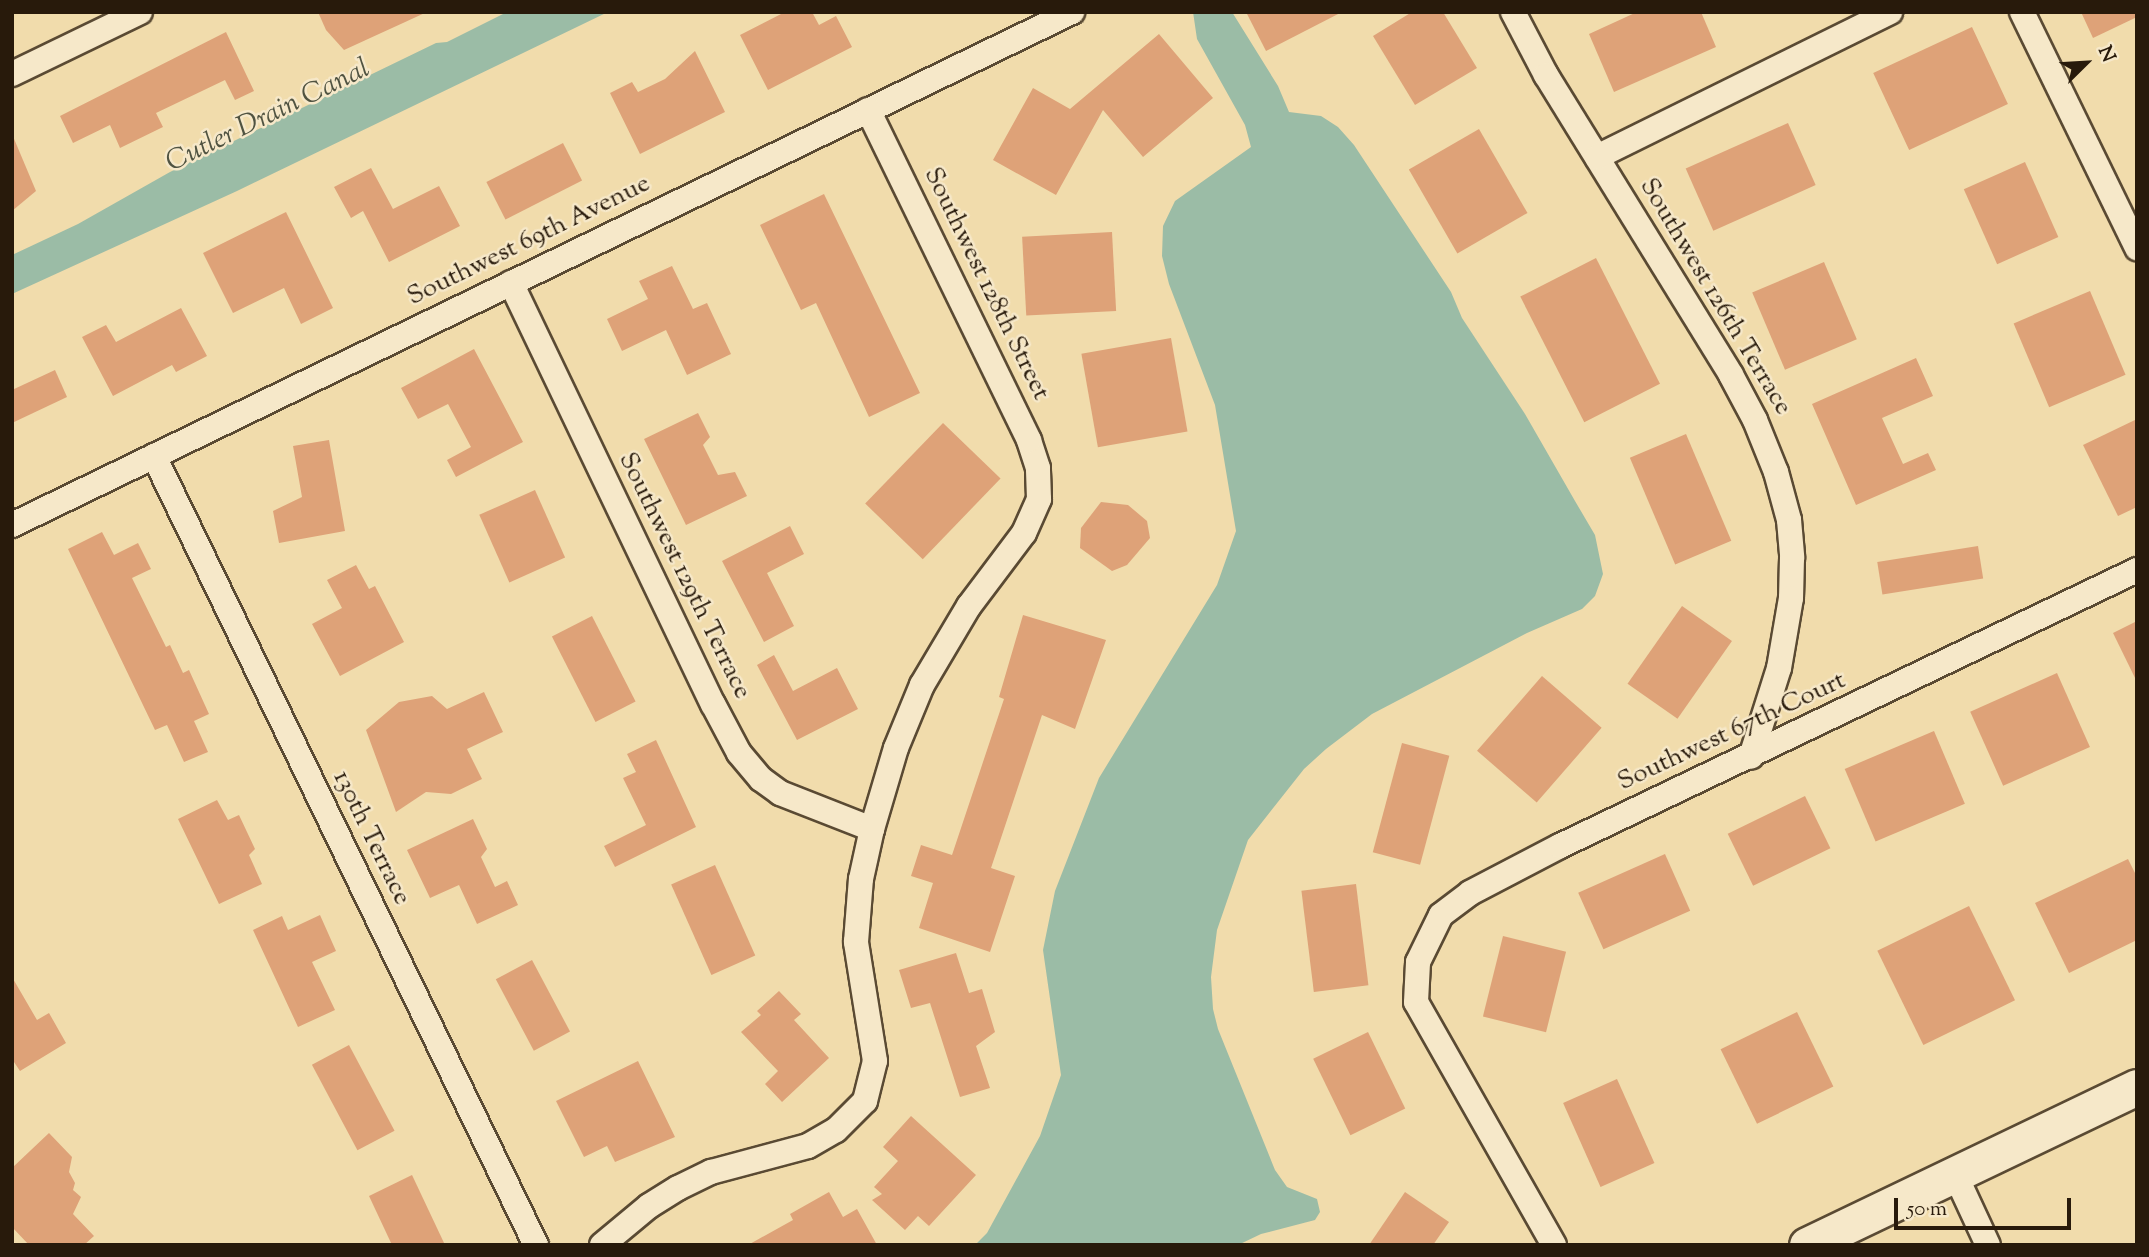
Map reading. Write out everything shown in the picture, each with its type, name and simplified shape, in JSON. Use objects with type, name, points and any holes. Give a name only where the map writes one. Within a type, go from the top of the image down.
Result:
[{"type":"main road","points":[[1807,1245],[2137,1087]]},
{"type":"street","points":[[12,74],[140,12]]},
{"type":"street","name":"Southwest 69th Avenue","points":[[12,525],[1072,12]]},
{"type":"street","name":"Southwest 126th Terrace","points":[[1513,12],[1597,157],[1737,387],[1767,446],[1783,495],[1791,539],[1791,598],[1779,668],[1751,757]]},
{"type":"street","points":[[1597,157],[1890,12]]},
{"type":"street","points":[[2022,12],[2137,248]]},
{"type":"street","name":"Southwest 128th Street","points":[[868,110],[1029,440],[1041,487],[1035,513],[1024,533],[969,606],[922,685],[896,748],[872,829]]},
{"type":"street","name":"Southwest 129th Terrace","points":[[511,283],[739,753],[761,779],[780,793],[872,829]]},
{"type":"street","name":"130th Terrace","points":[[154,456],[536,1245]]},
{"type":"street","name":"Southwest 67th Court","points":[[1554,1245],[1416,1002],[1418,962],[1434,926],[1450,906],[1560,846],[1751,757],[2137,570]]},
{"type":"street","points":[[602,1245],[649,1206],[678,1188],[711,1172],[808,1146],[836,1130],[860,1110],[875,1070],[856,942],[861,879],[872,829]]},
{"type":"street","points":[[1955,1174],[1988,1245]]},
{"type":"shaded area","points":[[507,12],[608,12],[237,191],[12,294],[12,255],[78,224],[170,172],[436,43],[447,42]]},
{"type":"shaded area","points":[[1193,12],[1232,12],[1278,86],[1289,112],[1321,116],[1338,127],[1354,145],[1451,292],[1462,318],[1525,414],[1595,535],[1603,574],[1595,596],[1582,609],[1527,633],[1372,714],[1304,769],[1248,840],[1217,930],[1211,977],[1213,1009],[1218,1029],[1275,1170],[1287,1187],[1317,1199],[1320,1212],[1315,1220],[1261,1234],[1238,1245],[975,1245],[987,1233],[1040,1136],[1061,1075],[1043,950],[1055,891],[1099,778],[1217,585],[1236,531],[1215,405],[1169,284],[1162,256],[1163,226],[1175,201],[1251,147],[1245,125],[1197,39]]},
{"type":"building","points":[[318,12],[427,12],[344,50],[326,30]]},
{"type":"building","points":[[785,12],[812,12],[819,25],[836,16],[852,47],[768,90],[740,35]]},
{"type":"building","points":[[1246,12],[1342,12],[1266,51]]},
{"type":"building","points":[[1412,12],[1443,12],[1477,68],[1415,105],[1373,36]]},
{"type":"building","points":[[1637,12],[1701,12],[1716,47],[1614,92],[1589,34]]},
{"type":"building","points":[[2081,12],[2137,12],[2137,17],[2093,38]]},
{"type":"building","points":[[1972,27],[2008,104],[1909,150],[1873,73]]},
{"type":"building","points":[[226,32],[254,91],[235,100],[225,80],[156,113],[163,127],[120,148],[110,125],[73,143],[60,116]]},
{"type":"building","points":[[1159,34],[1213,98],[1143,157],[1103,110],[1056,195],[993,160],[1033,88],[1070,109]]},
{"type":"building","points":[[695,51],[725,112],[640,154],[610,93],[632,82],[638,92],[665,79]]},
{"type":"building","points":[[1788,123],[1816,185],[1713,231],[1686,169]]},
{"type":"building","points":[[1479,129],[1528,213],[1457,254],[1409,170]]},
{"type":"building","points":[[12,134],[36,191],[12,211]]},
{"type":"building","points":[[563,143],[582,180],[505,219],[486,182]]},
{"type":"building","points":[[2025,162],[2058,237],[1997,264],[1964,189]]},
{"type":"building","points":[[371,168],[393,209],[439,186],[460,226],[389,262],[363,211],[351,218],[334,187]]},
{"type":"building","points":[[824,194],[920,393],[869,417],[816,303],[801,310],[760,225]]},
{"type":"building","points":[[286,212],[333,308],[301,324],[284,288],[233,313],[203,253]]},
{"type":"building","points":[[1112,232],[1116,311],[1026,316],[1022,237]]},
{"type":"building","points":[[1596,258],[1660,384],[1584,422],[1520,297]]},
{"type":"building","points":[[1824,262],[1857,339],[1785,370],[1752,292]]},
{"type":"building","points":[[672,266],[693,309],[707,303],[731,354],[687,375],[666,330],[622,351],[607,319],[648,299],[639,281]]},
{"type":"building","points":[[2090,291],[2126,375],[2049,407],[2014,323]]},
{"type":"building","points":[[181,308],[207,356],[176,372],[172,365],[113,396],[82,337],[106,325],[116,342]]},
{"type":"building","points":[[1171,338],[1187,432],[1098,447],[1081,354]]},
{"type":"building","points":[[474,349],[523,442],[456,477],[447,460],[471,447],[448,404],[418,419],[401,388]]},
{"type":"building","points":[[1916,358],[1933,396],[1882,418],[1903,464],[1928,453],[1936,470],[1856,505],[1812,404]]},
{"type":"building","points":[[55,370],[67,397],[12,423],[12,390]]},
{"type":"building","points":[[698,413],[710,437],[703,445],[718,475],[735,472],[747,496],[686,525],[644,439]]},
{"type":"building","points":[[2137,419],[2137,507],[2118,516],[2083,445]]},
{"type":"building","points":[[943,423],[1001,479],[923,559],[865,504]]},
{"type":"building","points":[[1686,434],[1731,541],[1675,565],[1630,458]]},
{"type":"building","points":[[329,440],[345,531],[279,543],[273,511],[302,497],[293,446]]},
{"type":"building","points":[[535,490],[565,558],[509,582],[479,515]]},
{"type":"building","points":[[1101,502],[1128,505],[1147,521],[1150,538],[1127,565],[1112,571],[1080,548],[1081,528]]},
{"type":"building","points":[[790,526],[804,554],[767,573],[794,626],[764,642],[722,561]]},
{"type":"building","points":[[102,532],[114,555],[138,543],[151,569],[132,578],[166,647],[170,645],[183,673],[189,670],[209,714],[194,721],[208,752],[184,762],[167,725],[155,730],[68,549]]},
{"type":"building","points":[[1978,546],[1983,579],[1882,595],[1877,562]]},
{"type":"building","points":[[356,565],[369,589],[375,586],[404,642],[340,676],[312,624],[342,608],[327,580]]},
{"type":"building","points":[[1682,606],[1732,641],[1677,719],[1628,684]]},
{"type":"building","points":[[1023,615],[1106,640],[1075,729],[1042,715],[991,868],[1015,876],[990,952],[919,928],[933,883],[911,876],[921,845],[952,855],[1004,699],[999,697]]},
{"type":"building","points":[[592,616],[636,702],[595,722],[552,636]]},
{"type":"building","points":[[2137,621],[2137,682],[2113,633]]},
{"type":"building","points":[[774,655],[793,691],[837,668],[858,709],[797,740],[757,665]]},
{"type":"building","points":[[2057,673],[2090,747],[2003,786],[1970,712]]},
{"type":"building","points":[[1542,676],[1602,728],[1537,803],[1477,751]]},
{"type":"building","points":[[484,692],[503,732],[467,749],[482,779],[451,794],[426,792],[396,812],[366,730],[399,702],[432,696],[447,709]]},
{"type":"building","points":[[1934,731],[1965,804],[1876,842],[1845,769]]},
{"type":"building","points":[[656,740],[696,827],[615,867],[604,846],[646,825],[623,778],[636,772],[627,754]]},
{"type":"building","points":[[1402,743],[1449,756],[1420,865],[1373,852]]},
{"type":"building","points":[[1805,796],[1830,848],[1753,886],[1728,834]]},
{"type":"building","points":[[217,800],[228,820],[239,815],[255,849],[249,855],[262,884],[219,904],[178,819]]},
{"type":"building","points":[[473,819],[487,849],[481,857],[495,887],[507,881],[518,905],[477,924],[459,885],[430,898],[407,850]]},
{"type":"building","points":[[1665,854],[1690,911],[1603,949],[1578,893]]},
{"type":"building","points":[[2128,859],[2137,877],[2137,940],[2069,973],[2035,903]]},
{"type":"building","points":[[715,865],[755,955],[711,975],[671,885]]},
{"type":"building","points":[[1356,884],[1368,985],[1314,992],[1301,891]]},
{"type":"building","points":[[1969,906],[2015,1000],[1923,1045],[1877,951]]},
{"type":"building","points":[[320,915],[336,951],[312,962],[335,1010],[298,1027],[253,930],[282,916],[288,930]]},
{"type":"building","points":[[1503,936],[1566,952],[1546,1032],[1483,1017]]},
{"type":"building","points":[[956,953],[969,993],[982,989],[995,1032],[976,1046],[990,1088],[960,1097],[930,1003],[911,1008],[899,970]]},
{"type":"building","points":[[532,960],[570,1032],[534,1051],[496,979]]},
{"type":"building","points":[[12,977],[37,1020],[49,1013],[66,1043],[20,1071],[12,1059]]},
{"type":"building","points":[[779,991],[801,1014],[794,1020],[829,1058],[782,1102],[765,1084],[778,1071],[741,1032],[761,1015],[757,1011]]},
{"type":"building","points":[[1797,1012],[1833,1087],[1757,1124],[1721,1049]]},
{"type":"building","points":[[1368,1032],[1405,1108],[1350,1135],[1313,1059]]},
{"type":"building","points":[[349,1045],[395,1131],[357,1150],[312,1065]]},
{"type":"building","points":[[638,1061],[675,1137],[615,1162],[607,1146],[584,1157],[556,1101]]},
{"type":"building","points":[[1617,1079],[1654,1163],[1601,1187],[1563,1103]]},
{"type":"building","points":[[911,1116],[976,1175],[929,1226],[918,1216],[905,1230],[872,1200],[882,1194],[874,1187],[898,1161],[883,1147]]},
{"type":"building","points":[[49,1133],[72,1157],[69,1172],[75,1183],[73,1190],[81,1197],[73,1214],[94,1236],[84,1245],[29,1245],[12,1227],[12,1168]]},
{"type":"building","points":[[412,1175],[445,1245],[392,1245],[369,1196]]},
{"type":"building","points":[[829,1192],[843,1217],[857,1209],[877,1245],[748,1245],[793,1220],[790,1214]]},
{"type":"building","points":[[1405,1192],[1449,1222],[1433,1245],[1369,1245]]},
{"type":"water label","name":"Cutler Drain Canal","points":[[268,116]]}]
